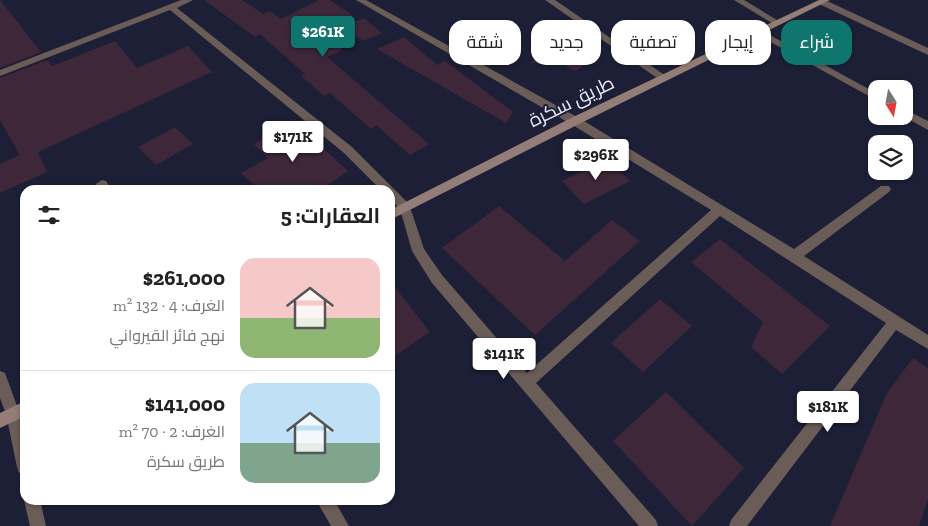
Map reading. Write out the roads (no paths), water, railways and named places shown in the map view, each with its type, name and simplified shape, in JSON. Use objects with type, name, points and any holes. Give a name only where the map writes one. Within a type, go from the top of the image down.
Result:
[{"type":"main road","name":"طريق سكرة","points":[[771,26],[824,1]]},
{"type":"main road","name":"طريق سكرة","points":[[395,212],[705,58]]},
{"type":"street","points":[[0,73],[189,0]]},
{"type":"street","points":[[360,0],[575,121],[718,211],[794,256],[928,342]]},
{"type":"street","points":[[549,0],[663,78]]},
{"type":"street","points":[[738,0],[778,23]]},
{"type":"street","points":[[824,1],[928,52]]},
{"type":"street","points":[[171,7],[348,150],[383,185]]},
{"type":"street","points":[[771,39],[868,93]]},
{"type":"street","points":[[913,117],[928,126]]},
{"type":"street","points":[[794,256],[885,189]]},
{"type":"street","points":[[395,197],[405,207],[418,251],[438,280],[650,526]]},
{"type":"street","points":[[526,383],[718,211]]},
{"type":"street","points":[[737,526],[895,321]]},
{"type":"street","points":[[0,378],[13,414],[20,445]]},
{"type":"street","points":[[33,505],[38,526]]},
{"type":"street","points":[[327,505],[341,526]]}]
